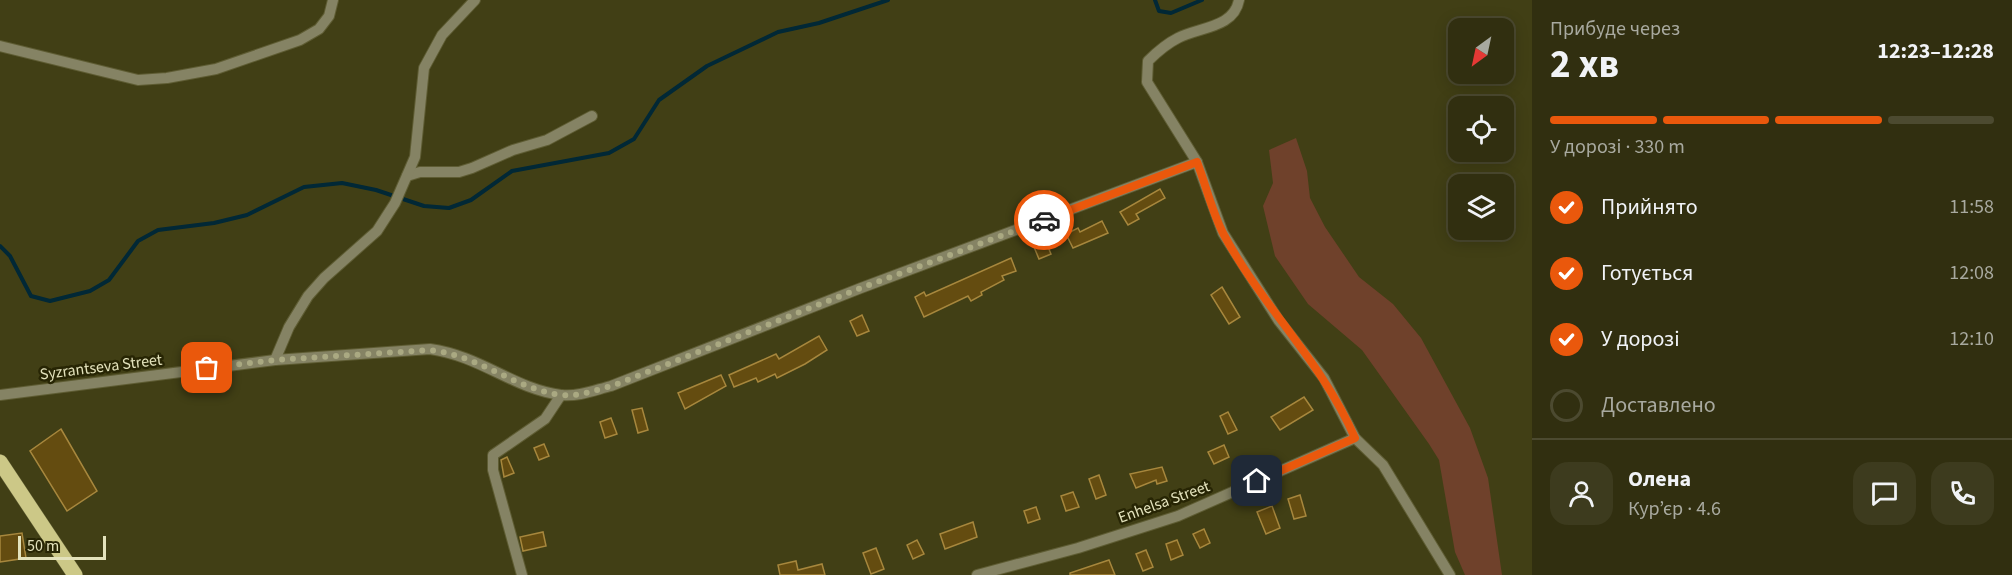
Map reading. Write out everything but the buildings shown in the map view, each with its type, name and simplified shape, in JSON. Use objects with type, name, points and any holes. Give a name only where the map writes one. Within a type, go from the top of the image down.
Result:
[{"type":"main road","points":[[0,462],[75,575]]},
{"type":"street","points":[[0,46],[138,80],[167,78],[216,69],[300,40],[319,29],[329,16],[333,0]]},
{"type":"street","points":[[275,360],[289,327],[308,296],[324,278],[377,231],[395,203],[416,157],[424,68],[442,35],[475,0]]},
{"type":"street","points":[[1239,0],[1238,8],[1230,19],[1181,36],[1165,45],[1148,61],[1147,82],[1197,162],[1222,233],[1279,321],[1324,378],[1355,438],[1383,465],[1450,575]]},
{"type":"street","points":[[407,176],[465,170],[519,148],[547,140],[592,116]]},
{"type":"street","name":"Syzrantseva Street","points":[[0,395],[275,360],[438,350],[455,352],[524,384],[561,395],[574,395],[612,386],[861,288],[1197,162]]},
{"type":"street","points":[[522,575],[493,470],[493,454],[545,419],[561,395]]},
{"type":"street","name":"Enhelsa Street","points":[[978,575],[1078,548],[1178,516],[1355,438]]},
{"type":"shaded area","points":[[1296,138],[1307,171],[1310,198],[1325,227],[1359,277],[1393,304],[1421,338],[1470,428],[1488,478],[1502,575],[1465,575],[1455,552],[1439,460],[1362,350],[1308,304],[1275,256],[1263,206],[1273,183],[1269,150]]},
{"type":"waterway","points":[[0,246],[10,256],[31,296],[50,301],[90,291],[109,280],[138,241],[158,230],[214,223],[247,215],[304,187],[342,183],[376,190],[424,206],[449,208],[471,200],[512,171],[609,153],[634,139],[659,100],[707,66],[778,32],[819,23],[888,0]]},
{"type":"waterway","points":[[1155,0],[1159,11],[1171,13],[1202,0]]},
{"type":"way so far","points":[[207,368],[275,360],[430,350],[455,352],[546,392],[574,395],[612,386],[861,288],[1044,220]]},
{"type":"route","points":[[1044,220],[1197,162],[1222,233],[1279,321],[1324,378],[1355,438],[1257,481]]}]
